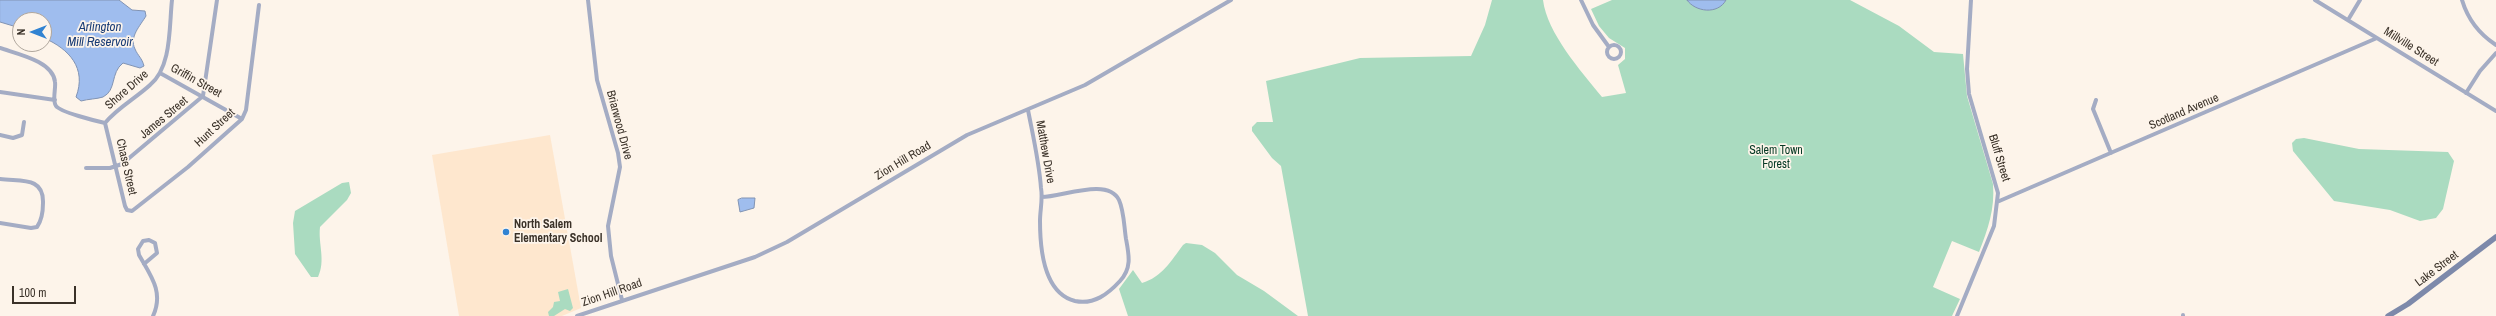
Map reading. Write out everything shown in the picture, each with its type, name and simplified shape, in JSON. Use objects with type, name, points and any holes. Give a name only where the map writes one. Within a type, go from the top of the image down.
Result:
[{"type":"street","name":"Shore Drive","points":[[55,100],[56,107],[60,110],[105,123],[151,85],[160,73],[165,59],[172,0]]},
{"type":"street","name":"James Street","points":[[116,167],[141,150],[203,96],[217,0]]},
{"type":"street","name":"Briarwood Drive","points":[[588,0],[597,80],[618,152],[620,167],[608,226],[611,256],[622,300]]},
{"type":"street","name":"Zion Hill Road","points":[[577,316],[755,256],[787,242],[961,138],[1086,85],[1164,37],[1231,0]]},
{"type":"street","points":[[1581,0],[1593,25],[1609,47]]},
{"type":"street","name":"Bluff Street","points":[[1958,316],[1994,226],[1998,202],[1996,179],[1969,94],[1966,69],[1970,0]]},
{"type":"street","name":"Millville Street","points":[[2315,0],[2496,111]]},
{"type":"street","points":[[2348,20],[2360,0]]},
{"type":"street","points":[[2462,0],[2466,13],[2476,29],[2496,45]]},
{"type":"street","name":"Hunt Street","points":[[132,211],[188,167],[242,119],[246,110],[260,5]]},
{"type":"street","name":"Scotland Avenue","points":[[1998,202],[2377,38]]},
{"type":"street","points":[[0,48],[49,68],[54,76],[55,100],[0,92]]},
{"type":"street","points":[[2466,93],[2480,71],[2496,53]]},
{"type":"street","name":"Griffin Street","points":[[160,73],[242,119]]},
{"type":"street","points":[[2096,100],[2093,109],[2111,153]]},
{"type":"street","name":"Matthew Drive","points":[[1028,110],[1042,197],[1040,222],[1046,269],[1054,286],[1064,296],[1076,301],[1090,301],[1103,297],[1124,276],[1129,266],[1121,206],[1116,196],[1108,190],[1098,188],[1042,197]]},
{"type":"street","points":[[0,135],[13,138],[22,135],[24,122]]},
{"type":"street","name":"Chase Street","points":[[105,123],[125,206],[127,210],[132,211]]},
{"type":"street","points":[[86,168],[116,167]]},
{"type":"street","points":[[0,179],[29,181],[41,187],[43,205],[41,221],[37,227],[31,228],[0,223]]},
{"type":"street","name":"Lake Street","points":[[2388,316],[2408,304],[2496,237]]},
{"type":"street","points":[[144,264],[157,253],[155,243],[150,240],[143,241],[138,246],[138,252],[144,264],[158,290],[158,297],[153,316]]},
{"type":"shaded area","name":"North Salem Elementary School","points":[[550,135],[581,308],[562,316],[459,316],[432,155]]},
{"type":"green space","name":"Salem Town Forest","points":[[1492,0],[1543,0],[1546,13],[1558,38],[1575,64],[1602,97],[1626,93],[1618,65],[1625,59],[1625,48],[1609,38],[1599,26],[1591,9],[1612,0],[1850,0],[1899,26],[1934,52],[1963,54],[1967,96],[1993,184],[1993,202],[1990,219],[1979,252],[1952,241],[1933,287],[1960,299],[1952,316],[1308,316],[1281,166],[1272,158],[1252,131],[1252,127],[1257,122],[1273,122],[1266,81],[1360,58],[1471,56],[1485,25]]},
{"type":"green space","points":[[2304,138],[2359,149],[2448,152],[2454,161],[2443,209],[2436,218],[2420,221],[2390,210],[2334,201],[2293,151],[2292,143],[2296,139]]},
{"type":"green space","points":[[349,182],[351,193],[347,200],[320,227],[322,258],[320,271],[318,277],[311,277],[295,254],[293,223],[295,211],[342,183]]},
{"type":"green space","points":[[1186,243],[1202,245],[1215,253],[1237,275],[1264,291],[1298,316],[1128,316],[1119,289],[1133,270],[1142,283],[1155,277],[1166,268]]},
{"type":"green space","points":[[568,289],[573,308],[570,311],[565,309],[554,316],[549,316],[548,312],[553,307],[554,302],[560,301],[558,292]]},
{"type":"water","name":"Arlington Mill Reservoir","points":[[0,0],[119,0],[132,10],[145,11],[146,16],[133,40],[135,49],[144,66],[140,68],[123,63],[116,72],[112,86],[107,94],[101,98],[81,101],[76,97],[79,87],[79,77],[74,61],[61,48],[52,42],[52,12],[12,12],[12,26],[0,22]]},
{"type":"water","points":[[1687,0],[1726,0],[1718,8],[1706,10],[1695,7]]},
{"type":"water","points":[[742,198],[755,198],[754,208],[740,212],[738,200]]},
{"type":"place","name":"North Salem Elementary School","points":[[506,232]]}]
